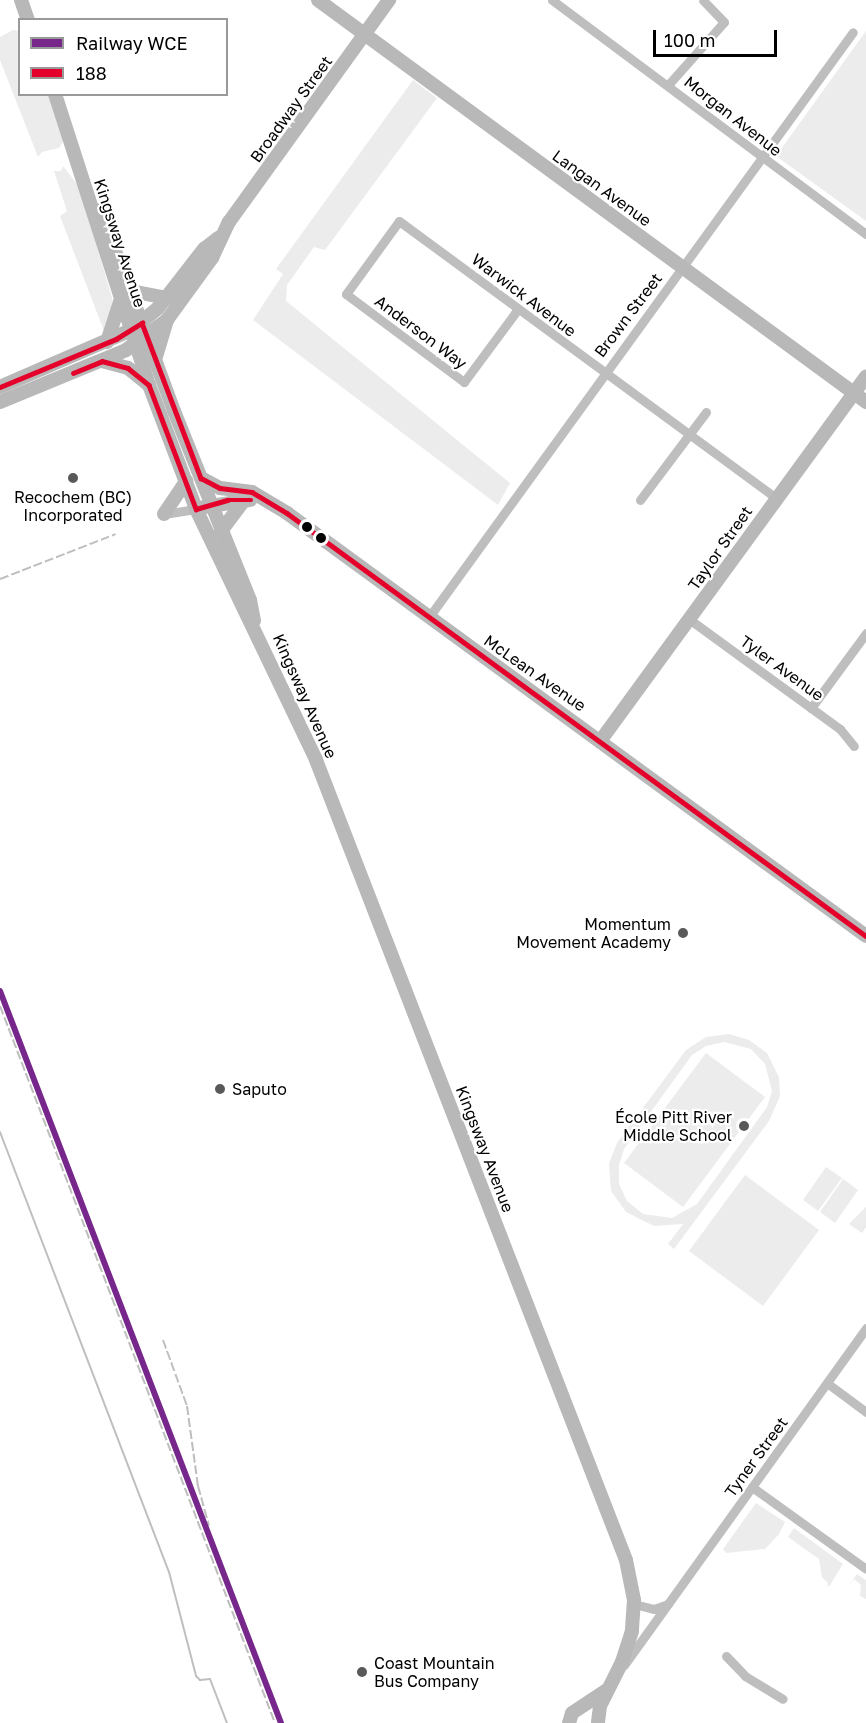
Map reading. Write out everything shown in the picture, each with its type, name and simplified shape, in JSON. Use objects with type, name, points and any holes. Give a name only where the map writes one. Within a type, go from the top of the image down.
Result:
[{"type":"main road","points":[[21,0],[27,18]]},
{"type":"main road","name":"Langan Avenue","points":[[318,0],[866,402]]},
{"type":"main road","name":"Broadway Street","points":[[139,333],[204,249],[220,236],[389,0]]},
{"type":"main road","name":"Kingsway Avenue","points":[[56,96],[80,168],[81,180],[139,333],[149,385],[196,509],[239,604],[255,625],[316,760],[373,902],[626,1560],[634,1604],[626,1653],[606,1690],[598,1722]]},
{"type":"main road","name":"Broadway Street","points":[[139,333],[166,320],[212,258],[220,236]]},
{"type":"main road","points":[[107,342],[126,295],[167,298]]},
{"type":"main road","points":[[155,360],[166,320]]},
{"type":"main road","points":[[0,387],[107,342],[139,333]]},
{"type":"main road","points":[[0,402],[102,361],[139,333]]},
{"type":"main road","name":"Kingsway Avenue","points":[[139,333],[155,360],[250,600],[255,625]]},
{"type":"main road","points":[[102,361],[128,368],[149,385]]},
{"type":"main road","name":"Taylor Street","points":[[601,740],[866,376]]},
{"type":"main road","name":"McLean Avenue","points":[[201,477],[219,488],[252,492],[267,500],[601,740],[866,936]]},
{"type":"main road","points":[[164,514],[186,481]]},
{"type":"main road","points":[[221,531],[245,499]]},
{"type":"main road","points":[[196,509],[245,499],[267,500]]},
{"type":"main road","name":"Kingsway Avenue","points":[[569,1723],[572,1713],[606,1690]]},
{"type":"main road","name":"Kingsway Avenue","points":[[581,1708],[592,1710],[598,1722]]},
{"type":"street","name":"Morgan Avenue","points":[[552,0],[866,234]]},
{"type":"street","points":[[669,86],[724,21],[703,0]]},
{"type":"street","name":"Brown Street","points":[[429,617],[853,32]]},
{"type":"street","name":"Warwick Avenue","points":[[346,294],[399,221],[776,498]]},
{"type":"street","name":"Anderson Way","points":[[346,294],[464,382],[518,309]]},
{"type":"street","points":[[640,500],[706,412]]},
{"type":"street","points":[[164,514],[196,509]]},
{"type":"street","name":"Tyler Avenue","points":[[690,619],[811,708],[854,746]]},
{"type":"street","points":[[811,708],[866,633]]},
{"type":"street","name":"Tyner Street","points":[[606,1690],[866,1328]]},
{"type":"street","points":[[827,1383],[866,1412]]},
{"type":"street","points":[[752,1487],[866,1569]]},
{"type":"street","points":[[634,1604],[654,1609],[670,1602]]},
{"type":"street","points":[[726,1656],[746,1677],[783,1699]]},
{"type":"shaded area","points":[[13,30],[18,31],[18,96],[51,96],[64,140],[59,148],[42,152],[38,157],[0,60],[0,37]]},
{"type":"shaded area","points":[[866,31],[866,221],[776,156]]},
{"type":"shaded area","points":[[413,80],[437,98],[325,250],[314,247],[287,285],[286,301],[510,483],[498,505],[253,320],[283,274],[276,269]]},
{"type":"shaded area","points":[[63,166],[80,188],[112,298],[114,308],[104,331],[60,216],[67,211],[54,171],[61,171]]},
{"type":"shaded area","points":[[729,1034],[749,1040],[767,1053],[779,1077],[780,1096],[769,1121],[674,1249],[668,1244],[683,1224],[654,1226],[626,1212],[611,1191],[609,1163],[617,1143],[686,1050],[706,1037]],"holes":[[[724,1042],[751,1049],[765,1064],[772,1091],[767,1107],[697,1204],[672,1218],[643,1214],[627,1201],[619,1184],[619,1165],[624,1149],[692,1055],[706,1046]]]},
{"type":"shaded area","points":[[706,1053],[765,1097],[683,1207],[624,1163]]},
{"type":"shaded area","points":[[826,1167],[842,1178],[818,1211],[803,1200]]},
{"type":"shaded area","points":[[745,1175],[819,1230],[763,1306],[689,1251]]},
{"type":"shaded area","points":[[843,1179],[858,1190],[835,1223],[820,1212]]},
{"type":"shaded area","points":[[866,1207],[866,1227],[862,1233],[849,1224]]},
{"type":"shaded area","points":[[756,1503],[785,1522],[779,1534],[765,1549],[726,1553],[723,1549]]},
{"type":"shaded area","points":[[794,1528],[843,1564],[827,1587],[828,1583],[822,1577],[819,1559],[788,1537]]},
{"type":"shaded area","points":[[857,1574],[866,1580],[866,1599],[860,1596],[861,1585],[854,1579],[845,1590]]},
{"type":"waterway","points":[[0,1132],[169,1572],[196,1676],[200,1680],[210,1679],[227,1723]]},
{"type":"railway","points":[[0,579],[116,534]]},
{"type":"railway","points":[[0,1006],[275,1723]]},
{"type":"railway","points":[[163,1340],[187,1406],[198,1486],[209,1526]]},
{"type":"rail line","name":"WCE","points":[[0,991],[281,1723]]},
{"type":"transit line","name":"188","points":[[0,387],[116,339],[142,323],[201,478],[220,488],[252,492],[287,513],[866,936]]},
{"type":"transit line","name":"188","points":[[73,373],[102,361],[128,368],[149,385],[196,509],[228,500],[251,500]]},
{"type":"place","name":"Recochem (BC) Incorporated","points":[[73,478]]},
{"type":"place","name":"Momentum Movement Academy","points":[[683,933]]},
{"type":"place","name":"Saputo","points":[[220,1089]]},
{"type":"place","name":"École Pitt River Middle School","points":[[744,1126]]},
{"type":"place","name":"Coast Mountain Bus Company","points":[[362,1672]]}]
